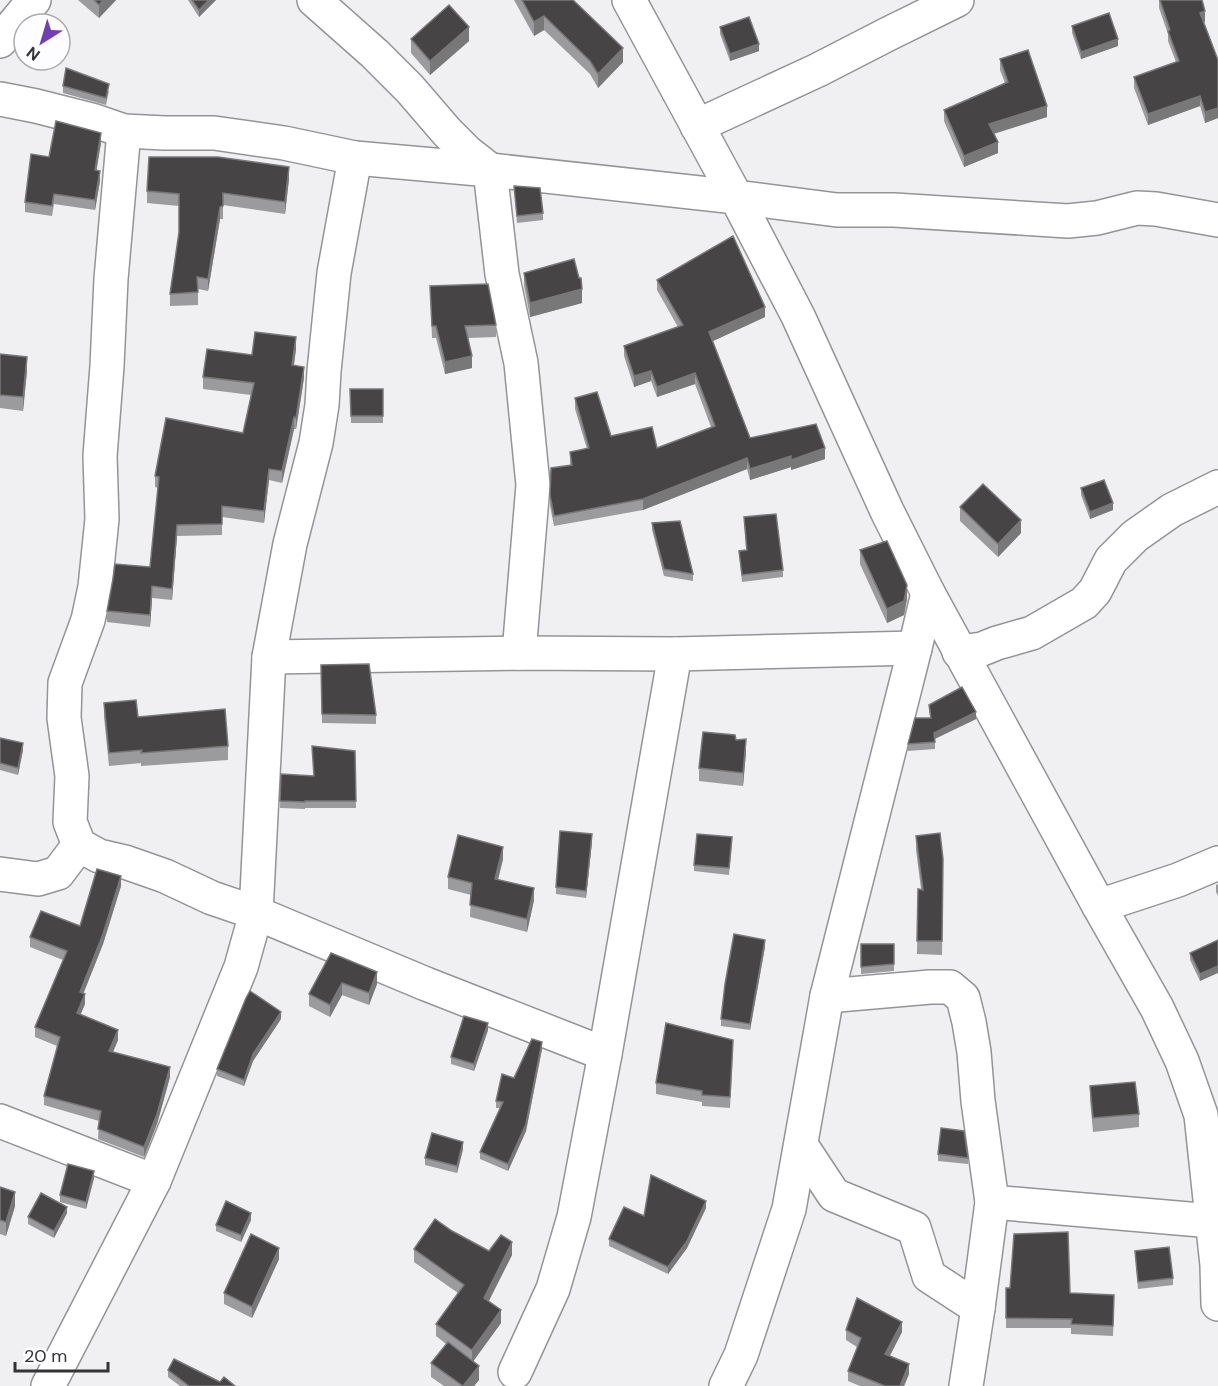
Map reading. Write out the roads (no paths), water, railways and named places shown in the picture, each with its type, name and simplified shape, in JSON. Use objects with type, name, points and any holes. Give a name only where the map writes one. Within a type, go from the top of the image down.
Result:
[{"type":"street","points":[[0,41],[34,0]]},
{"type":"street","points":[[316,0],[403,82],[466,152],[489,170],[502,274],[521,363],[533,484],[519,653]]},
{"type":"street","points":[[628,0],[798,316],[887,511],[928,593],[1157,1008],[1182,1062],[1210,1112],[1212,1221],[1217,1264],[1218,1304]]},
{"type":"street","points":[[697,126],[818,70],[957,0]]},
{"type":"street","points":[[0,99],[96,121],[124,131],[165,134],[214,133],[284,143],[355,158],[489,170],[837,210],[894,210],[1068,221],[1147,208],[1218,220]]},
{"type":"street","points":[[124,131],[111,279],[100,456],[102,519],[95,587],[88,620],[65,683],[64,718],[72,776],[70,822],[79,845],[99,856],[165,876],[212,898],[256,913],[426,984],[604,1054]]},
{"type":"street","points":[[48,1386],[154,1181],[241,967],[256,913],[269,657],[290,544],[316,443],[322,405],[334,273],[355,158]]},
{"type":"street","points":[[959,652],[982,649],[1032,633],[1084,603],[1095,591],[1111,560],[1135,536],[1172,510],[1218,487]]},
{"type":"street","points":[[726,1386],[741,1354],[789,1209],[827,996],[928,593]]},
{"type":"street","points":[[269,657],[519,653],[675,654],[915,648]]},
{"type":"street","points":[[515,1372],[553,1289],[574,1217],[675,654]]},
{"type":"street","points":[[0,874],[38,879],[58,873],[79,845]]},
{"type":"street","points":[[1099,906],[1178,880],[1218,863]]},
{"type":"street","points":[[827,996],[950,987],[963,998],[975,1052],[978,1101],[992,1202],[966,1386]]},
{"type":"street","points":[[0,1121],[154,1181]]},
{"type":"street","points":[[801,1144],[834,1195],[914,1228],[929,1276],[978,1308]]},
{"type":"street","points":[[992,1202],[1212,1221]]}]
